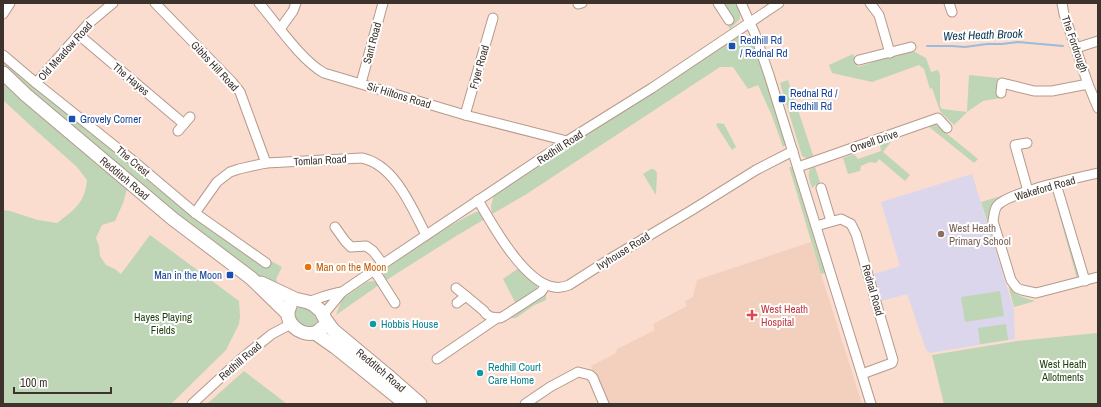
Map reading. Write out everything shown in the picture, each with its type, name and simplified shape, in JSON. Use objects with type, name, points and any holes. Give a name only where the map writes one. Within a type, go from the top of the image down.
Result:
[{"type":"highway","name":"Redditch Road","points":[[3,73],[26,95],[173,219],[251,278],[289,318]]},
{"type":"highway","name":"Redditch Road","points":[[251,278],[296,299],[304,301]]},
{"type":"highway","points":[[295,301],[304,301],[317,307],[324,317],[323,327],[315,333],[300,331],[289,318],[290,306],[295,301]]},
{"type":"highway","name":"Redditch Road","points":[[324,317],[333,330],[388,375],[420,404]]},
{"type":"highway","name":"Redditch Road","points":[[315,333],[335,346],[406,404]]},
{"type":"street","points":[[3,14],[10,3]]},
{"type":"street","name":"Old Meadow Road","points":[[36,84],[88,24],[113,3]]},
{"type":"street","name":"Gibbs Hill Road","points":[[155,3],[240,92],[266,163]]},
{"type":"street","name":"Sir Hiltons Road","points":[[259,3],[312,65],[324,73],[465,115],[567,142]]},
{"type":"street","points":[[280,29],[293,11],[296,3]]},
{"type":"street","name":"Sant Road","points":[[361,83],[383,3]]},
{"type":"street","points":[[718,3],[729,20]]},
{"type":"street","points":[[741,3],[750,23],[769,76],[871,404]]},
{"type":"street","name":"Redhill Road","points":[[324,317],[342,292],[426,234],[652,88],[779,3]]},
{"type":"street","points":[[870,3],[879,15],[890,53]]},
{"type":"street","points":[[949,3],[952,12]]},
{"type":"street","name":"The Fordrough","points":[[1062,3],[1064,14],[1088,84],[1098,108]]},
{"type":"street","name":"Fryer Road","points":[[465,115],[492,18]]},
{"type":"street","name":"The Hayes","points":[[79,35],[184,124]]},
{"type":"street","points":[[1076,48],[1098,41]]},
{"type":"street","points":[[860,60],[911,47]]},
{"type":"street","name":"The Crest","points":[[3,55],[36,84],[131,159],[195,213],[266,263]]},
{"type":"street","points":[[1001,93],[1002,83],[1034,91],[1052,92],[1088,84]]},
{"type":"street","name":"Orwell Drive","points":[[798,167],[938,118],[947,128]]},
{"type":"street","points":[[1026,143],[1015,145],[1028,191]]},
{"type":"street","name":"Ivyhouse Road","points":[[546,285],[554,288],[569,285],[752,173],[793,151]]},
{"type":"street","name":"Tomlan Road","points":[[195,213],[217,182],[223,176],[238,169],[266,163],[354,158],[369,160],[389,174],[400,188],[426,234]]},
{"type":"street","name":"Wakeford Road","points":[[1098,173],[1028,191],[1005,200],[996,206],[993,221],[1011,280],[1017,288],[1036,293],[1098,277]]},
{"type":"street","points":[[1056,184],[1085,281]]},
{"type":"street","points":[[821,188],[831,221]]},
{"type":"street","points":[[437,359],[498,318],[504,316],[541,292],[546,285],[533,276],[513,256],[478,200]]},
{"type":"street","name":"Rednal Road","points":[[816,226],[840,219],[851,224],[856,234],[893,360],[892,363],[862,374]]},
{"type":"street","points":[[336,232],[351,247],[366,246],[374,250],[383,264]]},
{"type":"street","points":[[374,270],[395,303]]},
{"type":"street","points":[[456,288],[486,314],[491,317],[498,318]]},
{"type":"street","name":"Redhill Road","points":[[304,301],[324,297],[334,292],[342,292]]},
{"type":"street","points":[[457,303],[466,296]]},
{"type":"street","name":"Redhill Road","points":[[192,404],[242,358],[289,318]]},
{"type":"street","points":[[525,404],[550,387],[578,372],[590,375],[593,378],[604,404]]},
{"type":"shaded area","name":"West Heath Primary School","points":[[972,174],[1014,310],[1015,339],[930,353],[926,350],[907,294],[882,301],[874,274],[900,266],[881,202]]},
{"type":"shaded area","name":"West Heath Hospital","points":[[811,242],[862,404],[608,404],[591,366],[616,353],[617,349],[655,330],[653,324],[687,306],[685,301],[693,297],[697,280]]},
{"type":"green space","points":[[721,3],[736,3],[740,10],[740,19],[730,29],[726,23]]},
{"type":"green space","points":[[745,35],[753,39],[787,144],[783,147],[772,116],[758,85],[748,89],[733,67],[720,67],[525,195],[492,214],[491,206],[494,195],[737,37]]},
{"type":"green space","points":[[911,50],[926,58],[931,72],[938,70],[940,75],[940,106],[942,109],[967,112],[954,125],[940,111],[932,88],[930,89],[924,69],[919,65],[872,82],[832,73],[829,65],[853,54],[858,67]]},
{"type":"green space","points":[[3,57],[147,180],[189,213],[269,266],[271,261],[282,267],[276,279],[276,283],[262,280],[233,260],[3,71]]},
{"type":"green space","points":[[969,75],[998,78],[1002,83],[1000,98],[983,101],[967,112]]},
{"type":"green space","points":[[788,80],[813,155],[812,158],[808,159],[802,156],[780,83]]},
{"type":"green space","name":"Hayes Playing Fields","points":[[3,82],[127,189],[115,221],[102,225],[96,238],[100,256],[106,265],[115,269],[121,274],[150,235],[239,301],[239,324],[226,350],[171,404],[3,404],[3,210],[38,220],[57,223],[78,205],[84,195],[87,180],[77,167],[3,100]]},
{"type":"green space","points":[[718,123],[724,124],[736,147],[732,150],[716,125]]},
{"type":"green space","points":[[935,124],[978,159],[974,163],[928,126]]},
{"type":"green space","points":[[894,138],[883,152],[910,175],[905,181],[879,159],[876,163],[870,162],[861,166],[860,171],[848,174],[843,158],[854,154],[858,159],[881,151],[880,144]]},
{"type":"green space","points":[[789,167],[795,167],[826,270],[825,273],[821,274]]},
{"type":"green space","points":[[815,167],[820,182],[812,188],[809,174],[810,169]]},
{"type":"green space","points":[[651,169],[654,169],[657,173],[656,195],[643,174]]},
{"type":"green space","points":[[1057,191],[1082,277],[1077,279],[1053,192]]},
{"type":"green space","points":[[1001,196],[994,203],[991,226],[989,227],[981,202]]},
{"type":"green space","points":[[476,212],[480,212],[485,219],[385,281],[384,274],[388,267],[442,231]]},
{"type":"green space","points":[[519,268],[537,284],[537,289],[536,292],[516,304],[503,279]]},
{"type":"green space","points":[[373,281],[379,285],[336,315],[342,299],[367,282]]},
{"type":"green space","points":[[1009,286],[1017,294],[1035,301],[1014,307]]},
{"type":"green space","points":[[546,291],[546,300],[533,306],[516,318],[509,317]]},
{"type":"green space","points":[[1000,291],[1004,316],[965,322],[961,297]]},
{"type":"green space","points":[[300,307],[306,307],[319,316],[320,324],[316,328],[301,327],[293,316],[295,310]]},
{"type":"green space","points":[[1006,324],[1008,340],[980,344],[978,328]]},
{"type":"green space","name":"West Heath Allotments","points":[[1097,333],[1098,404],[944,404],[932,355],[1017,341]]},
{"type":"green space","points":[[244,371],[287,404],[207,404]]},
{"type":"waterway","name":"West Heath Brook","points":[[927,46],[965,47],[1018,42],[1063,46]]},
{"type":"place","name":"Redhill Rd / Rednal Rd","points":[[732,46]]},
{"type":"place","name":"Rednal Rd / Redhill Rd","points":[[782,99]]},
{"type":"place","name":"Grovely Corner","points":[[72,119]]},
{"type":"place","name":"West Heath Primary School","points":[[941,234]]},
{"type":"place","name":"Man on the Moon","points":[[308,267]]},
{"type":"place","name":"Man in the Moon","points":[[230,275]]},
{"type":"place","name":"West Heath Hospital","points":[[752,315]]},
{"type":"place","name":"Hobbis House","points":[[373,324]]},
{"type":"place","name":"Redhill Court Care Home","points":[[480,373]]}]
